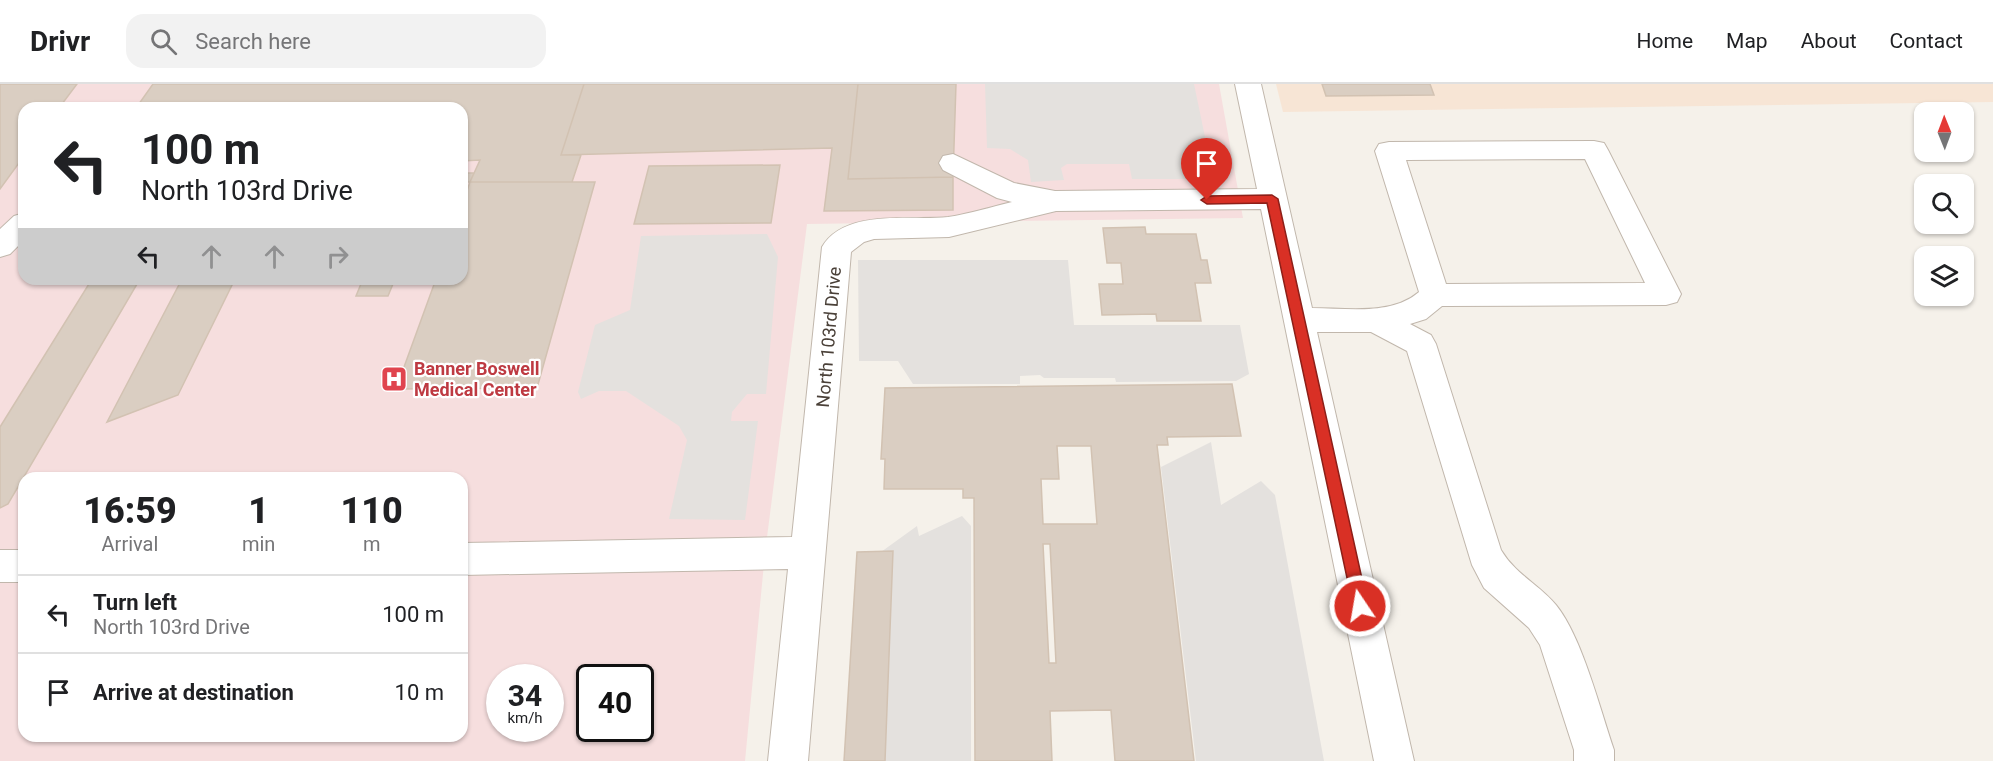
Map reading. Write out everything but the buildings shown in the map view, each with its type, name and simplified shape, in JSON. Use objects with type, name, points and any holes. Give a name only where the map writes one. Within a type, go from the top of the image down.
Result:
[{"type":"street","points":[[1248,84],[1394,761]]},
{"type":"street","points":[[1298,320],[1376,320],[1412,314],[1436,295],[1666,294],[1594,150],[1389,151],[1436,295]]},
{"type":"street","points":[[953,163],[1007,191],[1056,201]]},
{"type":"street","name":"North 103rd Drive","points":[[788,761],[837,247],[854,235],[874,229],[949,227],[1056,201],[1272,199]]},
{"type":"street","points":[[0,246],[18,229]]},
{"type":"street","points":[[1376,320],[1420,344],[1485,554],[1497,576],[1542,616],[1556,638],[1594,750],[1593,761]]},
{"type":"street","points":[[468,559],[808,553]]},
{"type":"street","points":[[0,566],[18,566]]},
{"type":"shaded area","name":"Banner Boswell Medical Center","points":[[0,84],[1219,84],[1243,218],[807,224],[765,553],[745,761],[0,761]]},
{"type":"shaded area","points":[[985,84],[1194,84],[1210,161],[1190,161],[1193,179],[1132,179],[1129,164],[1067,164],[1061,168],[1064,180],[1031,182],[1028,160],[1010,149],[987,148]]},
{"type":"shaded area","points":[[1276,84],[1993,84],[1993,102],[1283,112]]},
{"type":"shaded area","points":[[767,234],[778,257],[766,394],[747,394],[732,412],[731,421],[758,421],[745,520],[669,519],[687,440],[679,426],[626,391],[599,391],[581,399],[578,392],[595,325],[630,310],[641,236]]},
{"type":"shaded area","points":[[858,260],[1068,260],[1074,325],[1240,325],[1249,374],[1236,381],[1116,382],[1115,378],[1044,378],[1040,375],[1020,376],[1020,384],[913,384],[898,361],[859,361]]},
{"type":"shaded area","points":[[1211,442],[1221,505],[1261,481],[1275,495],[1324,761],[1196,761],[1161,467]]},
{"type":"shaded area","points":[[962,516],[971,526],[971,761],[844,761],[856,570],[917,526],[919,536]]},
{"type":"place","name":"Banner Boswell Medical Center","points":[[394,379]]},
{"type":"route","points":[[1207,200],[1272,199],[1360,606]]}]
